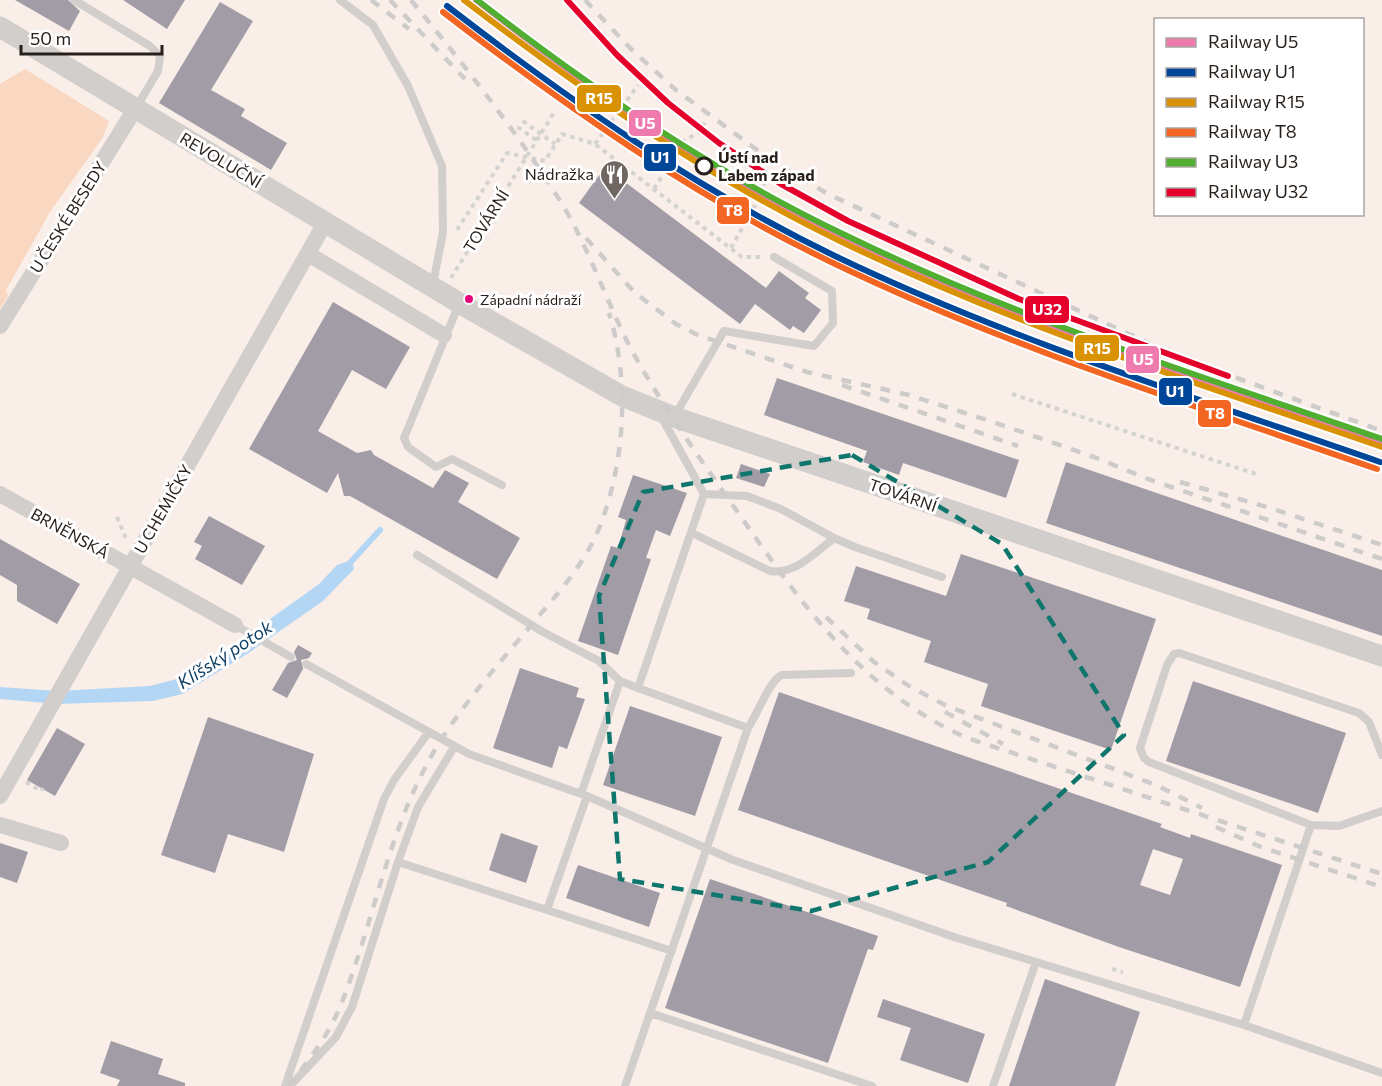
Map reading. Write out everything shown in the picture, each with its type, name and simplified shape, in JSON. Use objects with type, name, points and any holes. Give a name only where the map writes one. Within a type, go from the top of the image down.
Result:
[{"type":"street","name":"REVOLUČNÍ","points":[[0,27],[444,295]]},
{"type":"street","name":"U ČESKÉ BESEDY","points":[[0,326],[135,109]]},
{"type":"street","name":"U CHEMIČKY","points":[[0,796],[325,223]]},
{"type":"street","points":[[308,254],[444,335]]},
{"type":"street","name":"TOVÁRNÍ","points":[[444,295],[622,396],[666,414],[1382,656]]},
{"type":"street","name":"BRNĚNSKÁ","points":[[0,494],[239,627]]},
{"type":"street","points":[[0,825],[62,843]]},
{"type":"lane","points":[[74,0],[150,46],[160,56],[158,71],[135,109]]},
{"type":"lane","points":[[340,0],[373,25],[408,86],[442,166],[443,232],[438,259],[444,295],[444,335],[404,438],[408,447],[436,467],[452,459],[502,485]]},
{"type":"lane","points":[[638,688],[705,494],[666,414],[724,331],[814,346],[832,323],[832,291],[774,257]]},
{"type":"lane","points":[[705,494],[747,496],[781,510],[855,548],[942,577]]},
{"type":"lane","points":[[692,533],[770,571],[779,573],[792,569],[834,538]]},
{"type":"lane","points":[[417,555],[543,632],[599,661],[620,681],[748,728]]},
{"type":"lane","points":[[239,627],[291,657]]},
{"type":"lane","points":[[1382,755],[1369,722],[1359,713],[1185,654],[1174,654],[1170,658],[1140,748],[1144,759],[1311,825],[1339,826],[1382,811]]},
{"type":"lane","points":[[306,664],[454,747],[584,795],[733,860],[943,933],[1244,1025],[1382,1073]]},
{"type":"lane","points":[[625,1086],[748,728],[776,677],[851,673]]},
{"type":"lane","points":[[547,910],[620,681]]},
{"type":"lane","points":[[285,1086],[384,799],[394,780],[428,733]]},
{"type":"lane","points":[[290,1086],[336,1037],[352,1007],[418,807],[454,747]]},
{"type":"lane","points":[[1244,1025],[1311,825]]},
{"type":"lane","points":[[398,862],[672,951]]},
{"type":"lane","points":[[993,1086],[1036,962]]},
{"type":"lane","points":[[650,1013],[872,1086]]},
{"type":"path","points":[[595,144],[638,85]]},
{"type":"path","name":"TOVÁRNÍ","points":[[455,271],[555,111]]},
{"type":"path","points":[[537,140],[519,128],[524,122],[555,144]]},
{"type":"path","points":[[654,189],[684,141],[698,133],[705,123]]},
{"type":"path","points":[[438,259],[507,153],[545,160],[562,134],[595,144],[742,257],[774,257]]},
{"type":"path","points":[[730,248],[760,200],[766,186],[764,182],[768,182],[773,171]]},
{"type":"path","points":[[1012,394],[1259,475]]},
{"type":"path","points":[[117,517],[126,539]]},
{"type":"path","points":[[23,781],[41,791],[43,789]]},
{"type":"highlighted area","points":[[852,455],[1002,544],[1124,735],[988,862],[811,911],[620,879],[599,596],[643,492]]},
{"type":"shaded area","points":[[25,69],[109,121],[103,137],[50,212],[6,290],[8,296],[0,309],[0,84]]},
{"type":"water","points":[[352,560],[354,569],[323,601],[247,654],[182,694],[153,701],[57,704],[0,699],[0,687],[57,691],[150,686],[177,679],[238,642],[319,584],[337,565]]},
{"type":"building","points":[[15,0],[68,0],[80,11],[69,31]]},
{"type":"building","points":[[123,0],[185,0],[167,29]]},
{"type":"building","points":[[220,2],[253,21],[211,90],[245,109],[241,116],[287,143],[271,170],[159,103]]},
{"type":"building","points":[[605,167],[766,288],[779,271],[809,293],[805,298],[821,310],[804,333],[793,326],[790,330],[755,304],[740,324],[579,203]]},
{"type":"building","points":[[333,302],[410,347],[386,389],[352,370],[318,431],[357,453],[371,450],[374,455],[433,488],[445,470],[469,483],[458,502],[520,538],[497,579],[350,496],[344,496],[338,473],[327,493],[249,449]]},
{"type":"building","points":[[777,378],[1019,460],[1006,498],[903,463],[899,475],[863,462],[867,451],[764,415]]},
{"type":"building","points":[[1066,462],[1382,570],[1382,636],[1046,523]]},
{"type":"building","points":[[741,464],[770,474],[764,487],[736,478]]},
{"type":"building","points":[[633,475],[687,493],[670,536],[656,530],[646,558],[651,559],[618,655],[578,641],[611,546],[618,548],[626,520],[618,517]]},
{"type":"building","points":[[209,516],[265,546],[242,585],[195,559],[202,546],[194,542]]},
{"type":"building","points":[[0,539],[80,584],[57,624],[17,601],[17,585],[0,575]]},
{"type":"building","points":[[961,554],[1156,619],[1111,750],[981,706],[988,684],[924,662],[931,641],[867,619],[870,609],[844,601],[856,566],[946,596]]},
{"type":"building","points":[[298,645],[312,653],[309,658],[301,660],[303,669],[287,698],[272,690],[288,663],[297,660],[294,652]]},
{"type":"building","points":[[520,668],[579,688],[576,697],[585,699],[567,749],[559,746],[552,768],[493,748]]},
{"type":"building","points":[[1193,681],[1346,733],[1318,813],[1166,761]]},
{"type":"building","points":[[779,692],[1162,824],[1160,827],[1190,838],[1191,834],[1282,865],[1240,987],[1119,947],[1006,906],[1007,903],[738,810]],"holes":[[[1153,849],[1183,859],[1170,895],[1140,885]]]},
{"type":"building","points":[[630,706],[722,737],[695,816],[603,785]]},
{"type":"building","points":[[208,717],[314,754],[284,852],[228,834],[215,873],[161,855]]},
{"type":"building","points":[[57,728],[85,744],[55,796],[27,780]]},
{"type":"building","points":[[501,833],[538,846],[526,883],[489,870]]},
{"type":"building","points":[[0,843],[28,852],[17,883],[0,877]]},
{"type":"building","points":[[578,865],[660,893],[649,927],[566,898]]},
{"type":"building","points":[[710,879],[878,936],[873,950],[868,949],[828,1063],[665,1008]]},
{"type":"building","points":[[1045,979],[1140,1012],[1115,1086],[1009,1086]]},
{"type":"building","points":[[883,999],[985,1034],[968,1083],[900,1060],[911,1028],[877,1017]]},
{"type":"building","points":[[111,1041],[163,1059],[158,1074],[185,1083],[185,1086],[117,1086],[120,1080],[100,1073]]},
{"type":"waterway","name":"Klíšský potok","points":[[348,565],[380,530]]},
{"type":"railway","points":[[371,0],[409,29]]},
{"type":"railway","points":[[390,0],[465,79]]},
{"type":"railway","points":[[411,0],[509,125],[562,204],[583,244],[629,346],[688,441],[787,581],[838,643],[866,671],[896,696],[930,719],[967,738],[1382,874]]},
{"type":"railway","points":[[585,0],[630,48],[676,90],[772,161],[828,194],[1174,355],[1382,431]]},
{"type":"railway","points":[[586,238],[634,292],[676,324],[698,335],[807,372],[909,395],[993,422],[1094,457],[1148,479],[1382,559]]},
{"type":"railway","points":[[288,1086],[318,1046],[342,1002],[396,835],[423,771],[462,709],[570,577],[587,553],[600,526],[615,475],[622,420],[620,365],[609,313]]},
{"type":"railway","points":[[842,385],[1018,446]]},
{"type":"railway","points":[[1180,482],[1267,507],[1382,545]]},
{"type":"railway","points":[[826,617],[874,662],[909,686],[947,706],[1156,785],[1202,808]]},
{"type":"railway","points":[[945,712],[1003,744]]},
{"type":"railway","points":[[1216,827],[1261,847],[1382,887]]},
{"type":"rail line","name":"R15","points":[[464,0],[554,67],[647,131],[743,190],[842,242],[974,301],[1041,327],[1177,377],[1382,447]]},
{"type":"rail line","name":"U5","points":[[476,0],[580,78],[688,151],[763,195],[837,233],[989,301],[1067,332],[1382,444]]},
{"type":"rail line","name":"U3","points":[[477,0],[564,65],[655,127],[748,184],[845,235],[910,265],[1043,320],[1382,439]]},
{"type":"rail line","name":"U32","points":[[567,0],[617,55],[668,103],[719,143],[781,184],[848,221],[1019,299],[1228,376]]},
{"type":"rail line","name":"U1","points":[[447,6],[587,109],[683,172],[783,230],[835,256],[968,315],[1036,341],[1380,462]]},
{"type":"rail line","name":"T8","points":[[443,12],[583,115],[679,178],[779,236],[831,262],[897,293],[1033,348],[1377,469]]},
{"type":"place","name":"Ústí nad Labem západ","points":[[704,166]]},
{"type":"place","name":"Nádražka","points":[[615,200]]},
{"type":"place","name":"Západní nádraží","points":[[469,299]]}]
